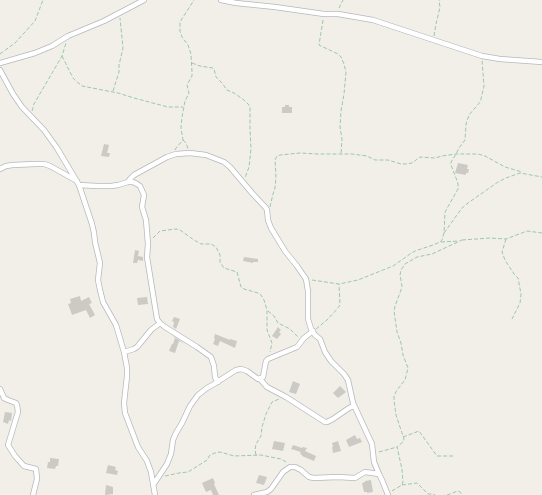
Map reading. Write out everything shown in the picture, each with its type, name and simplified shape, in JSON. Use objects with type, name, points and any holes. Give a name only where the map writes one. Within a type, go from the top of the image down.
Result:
[{"type":"street","points":[[0,63],[36,54],[68,36],[104,21],[144,0]]},
{"type":"street","points":[[221,0],[324,14],[338,14],[373,20],[482,56],[542,62]]},
{"type":"street","points":[[0,70],[22,107],[44,130],[79,183],[94,233],[94,242],[100,263],[98,280],[103,302],[116,325],[124,352],[127,368],[124,404],[125,413],[138,447],[147,461],[151,472],[155,495]]},
{"type":"street","points":[[128,182],[134,175],[176,154],[190,153],[206,155],[230,166],[267,209],[269,224],[306,279],[308,291],[308,319],[311,329],[320,339],[325,352],[331,361],[348,380],[354,406],[372,444],[374,462],[388,494]]},
{"type":"street","points":[[0,169],[13,165],[44,164],[79,183],[97,186],[112,186],[133,182],[138,185],[144,195],[142,207],[147,226],[147,257],[157,319],[160,323],[211,357],[215,377],[218,382]]},
{"type":"street","points":[[124,352],[137,347],[151,330],[160,323]]},
{"type":"street","points":[[260,379],[263,377],[265,364],[268,359],[297,347],[312,331]]},
{"type":"street","points":[[153,485],[169,460],[174,436],[190,406],[202,391],[236,370],[241,369],[247,371],[260,379],[267,387],[286,397],[325,422],[333,419],[354,406]]},
{"type":"street","points":[[0,390],[4,398],[16,403],[17,405],[18,412],[8,445],[24,466],[36,469],[37,479],[33,495]]},
{"type":"street","points":[[254,495],[267,492],[271,489],[282,472],[290,467],[301,470],[309,477],[314,478],[355,478],[365,472],[378,474]]},
{"type":"path","points":[[0,54],[15,43],[34,21],[43,0]]},
{"type":"path","points":[[190,153],[186,143],[183,140],[181,125],[183,107],[189,93],[186,86],[192,76],[192,63],[190,49],[180,31],[180,22],[194,0]]},
{"type":"path","points":[[338,14],[339,7],[343,0]]},
{"type":"path","points":[[433,40],[440,7],[439,0]]},
{"type":"path","points":[[113,92],[123,48],[119,13]]},
{"type":"path","points":[[324,14],[319,45],[341,57],[346,72],[340,127],[342,139],[341,154]]},
{"type":"path","points":[[30,115],[34,104],[62,56],[68,36]]},
{"type":"path","points":[[62,56],[73,78],[82,86],[113,92],[168,107],[183,107]]},
{"type":"path","points":[[440,242],[444,236],[445,212],[458,189],[458,184],[451,162],[465,140],[466,124],[469,115],[480,102],[484,86],[482,56]]},
{"type":"path","points":[[192,63],[213,68],[216,77],[227,90],[234,93],[249,105],[251,149],[245,185]]},
{"type":"path","points":[[176,154],[176,148],[183,140]]},
{"type":"path","points":[[267,217],[275,188],[275,160],[277,156],[300,153],[352,154],[367,156],[375,160],[388,160],[405,164],[412,163],[420,157],[435,158],[456,154],[478,154],[485,156],[505,167],[542,177]]},
{"type":"path","points":[[444,233],[448,230],[457,214],[468,203],[502,180],[522,172]]},
{"type":"path","points":[[148,244],[160,231],[176,229],[180,230],[201,244],[214,245],[220,255],[220,262],[224,268],[237,272],[241,287],[262,295],[267,310],[267,330],[272,343],[268,359]]},
{"type":"path","points":[[306,279],[339,284],[358,280],[393,266],[415,251],[433,246],[440,242],[506,238],[527,231],[542,233]]},
{"type":"path","points":[[506,238],[502,252],[511,270],[518,278],[521,294],[520,303],[512,319]]},
{"type":"path","points":[[374,455],[383,450],[397,447],[403,442],[394,400],[397,390],[405,380],[408,368],[397,332],[394,311],[401,290],[401,270],[404,264],[417,256],[432,254],[462,240]]},
{"type":"path","points":[[312,331],[328,319],[340,304],[339,284]]},
{"type":"path","points":[[267,310],[274,316],[278,323],[290,329],[302,340]]},
{"type":"path","points":[[256,456],[256,444],[260,436],[266,414],[272,402],[286,397]]},
{"type":"path","points":[[403,438],[419,431],[437,456],[454,456]]},
{"type":"path","points":[[397,447],[404,482],[402,486]]},
{"type":"path","points":[[157,480],[168,475],[188,472],[207,460],[210,455],[223,452],[234,456],[261,455],[281,459],[290,467]]},
{"type":"path","points":[[388,494],[402,486],[417,483],[428,494],[435,495]]},
{"type":"path","points":[[447,495],[460,492],[462,495]]},
{"type":"building","points":[[285,105],[292,107],[292,113],[282,113],[282,107],[285,107]]},
{"type":"building","points":[[104,144],[109,145],[107,153],[110,153],[109,157],[101,156]]},
{"type":"building","points":[[458,163],[468,165],[467,169],[469,169],[466,175],[455,173]]},
{"type":"building","points":[[135,250],[139,251],[138,256],[143,257],[143,261],[138,260],[137,263],[133,263]]},
{"type":"building","points":[[244,257],[258,259],[258,262],[253,263],[243,261]]},
{"type":"building","points":[[80,296],[81,301],[89,297],[92,303],[89,304],[95,315],[90,318],[86,310],[72,315],[68,304],[71,303],[70,299]]},
{"type":"building","points":[[147,297],[148,304],[138,305],[137,298]]},
{"type":"building","points":[[174,317],[180,319],[176,329],[173,327],[174,322],[172,321]]},
{"type":"building","points":[[278,327],[281,330],[279,332],[281,334],[277,339],[272,336]]},
{"type":"building","points":[[215,334],[237,341],[235,348],[220,341],[218,346],[213,344]]},
{"type":"building","points":[[173,336],[185,344],[179,341],[175,353],[169,351],[175,338]]},
{"type":"building","points":[[293,381],[300,384],[296,394],[289,392]]},
{"type":"building","points":[[340,386],[346,392],[338,398],[333,393]]},
{"type":"building","points":[[5,412],[12,413],[11,421],[9,420],[8,424],[3,422]]},
{"type":"building","points":[[355,435],[357,439],[360,438],[362,442],[349,447],[346,440]]},
{"type":"building","points":[[274,441],[285,443],[283,451],[272,449]]},
{"type":"building","points":[[338,441],[341,451],[333,453],[332,443]]},
{"type":"building","points":[[293,445],[307,448],[305,451],[316,456],[314,461],[302,456],[300,454],[301,452],[291,449]]},
{"type":"building","points":[[50,458],[59,459],[58,466],[56,466],[55,469],[47,468]]},
{"type":"building","points":[[108,465],[116,467],[115,470],[118,471],[117,475],[106,473]]},
{"type":"building","points":[[259,475],[267,477],[264,485],[256,483]]},
{"type":"building","points":[[213,478],[219,495],[213,495],[211,490],[206,492],[202,483]]},
{"type":"building","points":[[371,480],[373,492],[364,492],[362,483]]},
{"type":"building","points":[[106,485],[113,487],[113,494],[105,495]]}]
